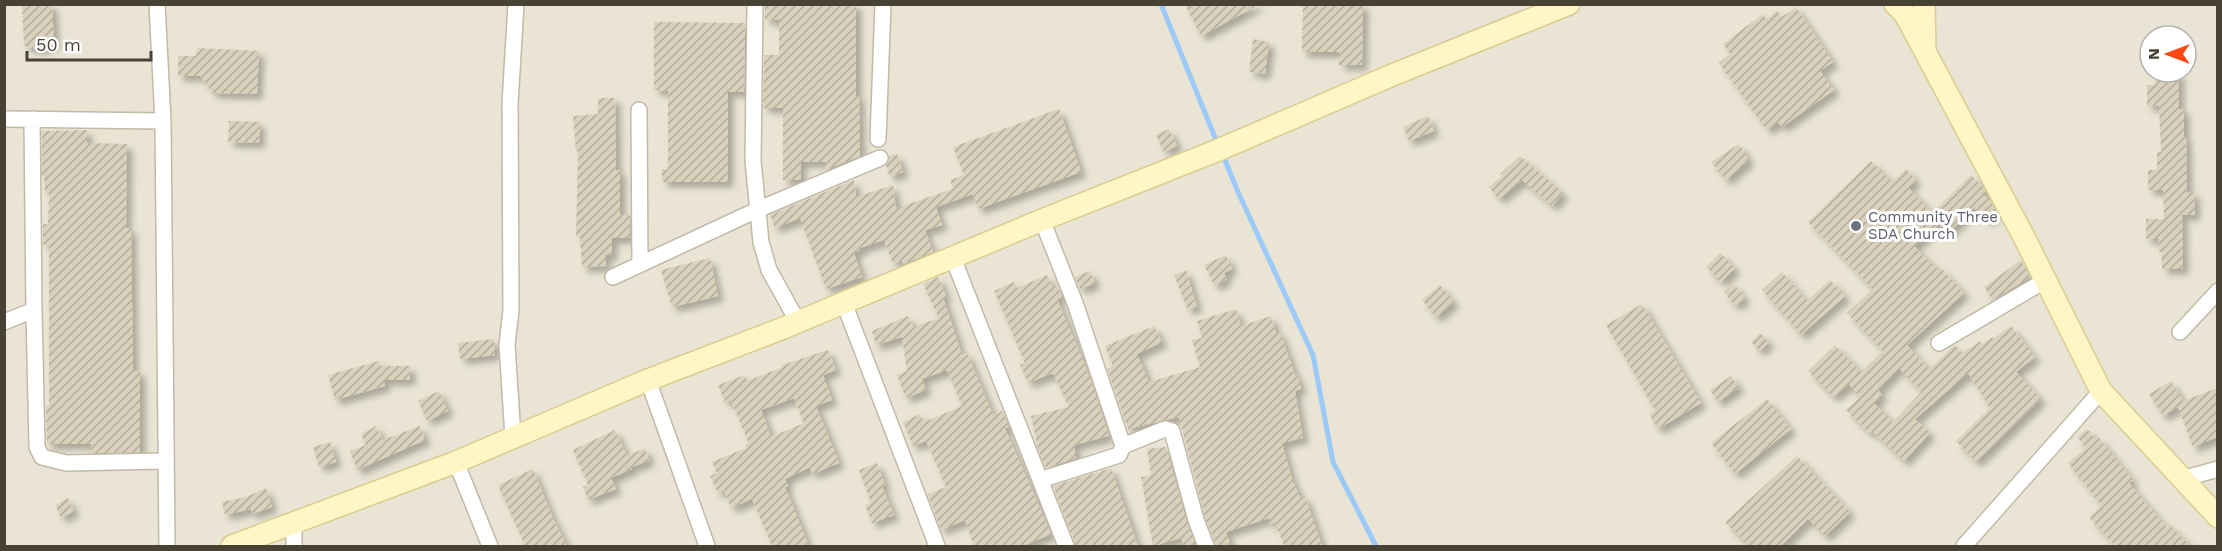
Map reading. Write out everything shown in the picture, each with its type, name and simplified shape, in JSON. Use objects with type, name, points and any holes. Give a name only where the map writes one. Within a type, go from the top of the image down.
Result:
[{"type":"street","points":[[157,4],[163,121],[167,546]]},
{"type":"street","points":[[513,437],[507,345],[512,310],[510,104],[516,4]]},
{"type":"street","points":[[755,4],[753,161],[761,242],[769,270],[798,322]]},
{"type":"street","points":[[878,139],[883,4]]},
{"type":"street","points":[[232,546],[456,462],[648,380],[798,322],[1569,4]]},
{"type":"street","points":[[1895,4],[1905,14],[2025,238],[2101,391],[2217,517]]},
{"type":"street","points":[[1924,4],[1925,55]]},
{"type":"street","points":[[639,110],[640,264]]},
{"type":"street","points":[[4,119],[163,121]]},
{"type":"street","points":[[32,119],[37,447],[42,457],[66,463],[165,461]]},
{"type":"street","points":[[613,277],[757,210],[880,158]]},
{"type":"street","points":[[1040,480],[1119,455],[1123,446],[1075,303],[1042,220]]},
{"type":"street","points":[[953,258],[1066,546]]},
{"type":"street","points":[[1939,344],[2046,280]]},
{"type":"street","points":[[2180,332],[2217,291]]},
{"type":"street","points":[[844,303],[937,546]]},
{"type":"street","points":[[4,322],[34,310]]},
{"type":"street","points":[[648,380],[707,546]]},
{"type":"street","points":[[1964,546],[2101,391]]},
{"type":"street","points":[[1123,446],[1165,429],[1172,431],[1196,520],[1206,546]]},
{"type":"street","points":[[456,462],[490,546]]},
{"type":"street","points":[[2182,479],[2217,469]]},
{"type":"street","points":[[294,524],[294,546]]},
{"type":"shaded area","points":[[5,5],[2217,5],[2217,546],[5,546]]},
{"type":"building","points":[[22,4],[52,4],[54,44],[39,49],[24,46]]},
{"type":"building","points":[[765,4],[856,4],[856,96],[859,96],[860,156],[825,170],[825,162],[801,162],[801,180],[783,180],[783,108],[763,108],[764,55],[779,55],[779,20],[765,20]]},
{"type":"building","points":[[1185,4],[1260,4],[1201,36]]},
{"type":"building","points":[[1303,4],[1363,4],[1362,65],[1339,65],[1339,52],[1302,52]]},
{"type":"building","points":[[1796,7],[1833,62],[1820,71],[1834,90],[1782,127],[1778,122],[1767,130],[1719,63],[1730,54],[1723,44],[1763,14],[1766,19],[1777,11],[1782,17]]},
{"type":"building","points":[[654,22],[745,23],[744,92],[728,92],[728,182],[662,182],[662,169],[668,169],[668,91],[654,90]]},
{"type":"building","points":[[1253,39],[1269,42],[1265,74],[1249,72]]},
{"type":"building","points":[[197,48],[259,51],[257,94],[213,93],[200,76],[178,76],[178,56],[196,56]]},
{"type":"building","points":[[2179,84],[2179,109],[2184,109],[2187,193],[2194,192],[2195,215],[2182,215],[2183,269],[2162,269],[2162,252],[2159,252],[2158,239],[2146,239],[2146,219],[2164,219],[2163,190],[2148,190],[2148,170],[2157,170],[2157,152],[2161,152],[2159,106],[2147,106],[2147,85]]},
{"type":"building","points":[[598,98],[615,98],[616,170],[620,170],[620,214],[630,214],[630,238],[612,238],[612,255],[605,255],[606,266],[582,267],[580,236],[576,236],[578,151],[576,151],[573,116],[598,114]]},
{"type":"building","points":[[1059,109],[1081,172],[978,209],[973,194],[936,207],[942,225],[925,230],[933,252],[903,264],[902,260],[893,264],[884,240],[860,248],[854,253],[862,277],[826,289],[800,218],[775,228],[770,215],[854,180],[856,197],[893,185],[896,208],[953,189],[950,180],[964,175],[953,147]]},
{"type":"building","points":[[1428,116],[1434,131],[1409,141],[1403,127]]},
{"type":"building","points":[[229,121],[260,122],[259,143],[228,142]]},
{"type":"building","points":[[1169,129],[1177,146],[1164,152],[1156,135]]},
{"type":"building","points":[[87,130],[87,143],[127,144],[126,228],[131,228],[133,371],[140,371],[140,452],[91,453],[91,444],[47,444],[49,245],[43,245],[43,224],[48,224],[49,194],[45,194],[44,176],[42,176],[42,131]]},
{"type":"building","points":[[1739,144],[1749,160],[1726,180],[1711,162]]},
{"type":"building","points":[[897,154],[903,172],[890,177],[886,165],[889,156]]},
{"type":"building","points":[[1520,156],[1563,193],[1552,206],[1522,180],[1499,199],[1489,187]]},
{"type":"building","points":[[1871,161],[1892,182],[1906,169],[1916,180],[1908,187],[1932,213],[1971,175],[1983,187],[1985,191],[1982,193],[1991,202],[1996,212],[1987,221],[1974,208],[1946,235],[1939,224],[1914,246],[1940,272],[1943,270],[1964,293],[1907,345],[1929,369],[1955,345],[1962,353],[1980,341],[1982,344],[1992,337],[1993,339],[2011,326],[2035,357],[2016,372],[2041,399],[1976,462],[1956,441],[1990,408],[1968,373],[1915,419],[1930,433],[1904,461],[1872,431],[1869,433],[1846,410],[1860,397],[1849,384],[1833,397],[1808,371],[1835,345],[1861,372],[1883,351],[1847,313],[1873,289],[1808,222]],"holes":[[[1899,368],[1921,392],[1893,422],[1874,403],[1882,395],[1878,390]]]},
{"type":"building","points":[[1720,253],[1735,268],[1721,282],[1706,267]]},
{"type":"building","points":[[1226,255],[1232,269],[1224,273],[1227,279],[1215,286],[1204,265]]},
{"type":"building","points":[[710,258],[718,296],[672,307],[661,270]]},
{"type":"building","points":[[2021,260],[2030,277],[1993,300],[1984,287]]},
{"type":"building","points":[[1186,270],[1197,307],[1188,310],[1174,275]]},
{"type":"building","points":[[1090,271],[1095,283],[1080,289],[1075,277]]},
{"type":"building","points":[[1782,272],[1807,301],[1830,280],[1845,296],[1801,335],[1762,290]]},
{"type":"building","points":[[1047,275],[1052,287],[1057,285],[1062,297],[1057,299],[1090,377],[1109,436],[1074,445],[1076,458],[1046,468],[1038,449],[1031,416],[1069,407],[1053,373],[1028,383],[1020,365],[1025,363],[994,291],[1014,282],[1017,288]]},
{"type":"building","points":[[938,277],[946,296],[943,297],[962,355],[967,353],[993,415],[1003,411],[1009,427],[1005,428],[1051,534],[1023,546],[974,546],[965,520],[941,530],[928,494],[946,487],[926,441],[913,446],[903,422],[920,414],[924,422],[962,406],[947,370],[922,379],[926,390],[906,398],[897,375],[907,371],[902,337],[876,345],[872,331],[908,316],[913,327],[939,318],[923,284]]},
{"type":"building","points":[[1734,284],[1745,298],[1735,306],[1724,292]]},
{"type":"building","points":[[1440,285],[1454,302],[1436,317],[1422,300]]},
{"type":"building","points":[[1642,304],[1701,403],[1658,429],[1649,414],[1655,410],[1606,325]]},
{"type":"building","points":[[1236,309],[1241,326],[1271,316],[1276,333],[1280,332],[1295,375],[1297,375],[1301,389],[1295,391],[1303,438],[1282,443],[1293,483],[1300,498],[1305,496],[1322,546],[1284,546],[1275,522],[1270,524],[1269,518],[1226,532],[1231,546],[1216,546],[1205,517],[1179,417],[1128,429],[1107,369],[1113,366],[1105,346],[1154,326],[1162,342],[1137,354],[1149,382],[1200,367],[1192,340],[1202,338],[1197,321]]},
{"type":"building","points":[[1760,333],[1769,342],[1760,351],[1751,342]]},
{"type":"building","points":[[494,339],[495,355],[460,359],[458,343]]},
{"type":"building","points":[[828,350],[836,370],[823,375],[832,400],[816,406],[839,463],[812,474],[810,467],[785,479],[788,486],[785,487],[809,546],[772,546],[752,499],[731,508],[724,490],[718,493],[710,476],[717,473],[712,462],[746,448],[745,445],[749,444],[731,400],[725,402],[718,385],[745,375],[747,381],[783,367],[782,365]],"holes":[[[794,398],[804,423],[771,437],[761,410]]]},
{"type":"building","points":[[379,361],[380,366],[410,366],[410,380],[384,380],[385,386],[335,400],[328,375]]},
{"type":"building","points":[[1731,376],[1739,387],[1718,402],[1710,390]]},
{"type":"building","points":[[2171,381],[2183,401],[2217,388],[2217,437],[2193,447],[2178,407],[2163,416],[2149,394]]},
{"type":"building","points":[[439,391],[448,411],[427,421],[418,401]]},
{"type":"building","points":[[1767,399],[1791,429],[1735,474],[1711,443]]},
{"type":"building","points":[[376,426],[383,440],[420,426],[425,440],[357,470],[350,451],[366,445],[361,434]]},
{"type":"building","points":[[2087,429],[2096,440],[2099,438],[2133,480],[2129,483],[2166,526],[2169,524],[2190,546],[2115,546],[2089,517],[2102,506],[2068,463],[2086,448],[2077,437]]},
{"type":"building","points":[[615,430],[627,456],[645,448],[649,461],[631,467],[632,469],[611,478],[616,489],[588,500],[583,487],[588,485],[573,450]]},
{"type":"building","points":[[330,442],[336,462],[319,467],[313,447]]},
{"type":"building","points":[[1166,447],[1187,523],[1196,546],[1184,546],[1181,538],[1153,546],[1141,477],[1151,475],[1147,449]]},
{"type":"building","points":[[1797,456],[1850,512],[1825,536],[1808,519],[1781,546],[1749,546],[1725,522]]},
{"type":"building","points":[[877,463],[885,485],[882,486],[894,515],[872,523],[865,505],[871,503],[859,470]]},
{"type":"building","points":[[1111,468],[1138,546],[1076,546],[1053,486]]},
{"type":"building","points":[[533,469],[567,546],[525,546],[498,485]]},
{"type":"building","points":[[266,488],[272,507],[252,514],[251,509],[225,515],[222,502],[246,497]]},
{"type":"building","points":[[68,498],[74,511],[61,518],[55,505]]},
{"type":"waterway","points":[[1161,4],[1218,145]]},
{"type":"waterway","points":[[1222,153],[1313,355],[1333,462],[1376,546]]},
{"type":"place","name":"Community Three SDA Church","points":[[1856,226]]}]
